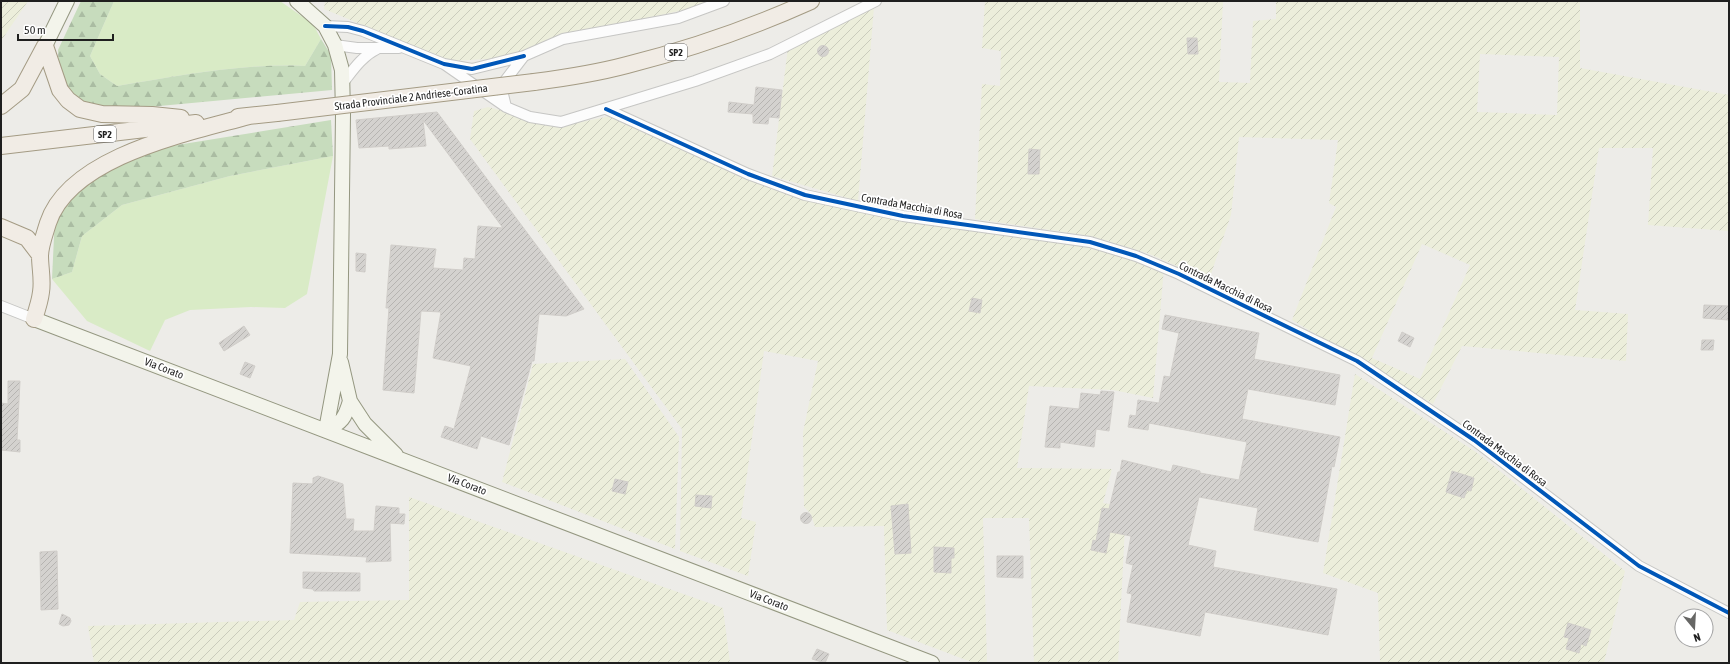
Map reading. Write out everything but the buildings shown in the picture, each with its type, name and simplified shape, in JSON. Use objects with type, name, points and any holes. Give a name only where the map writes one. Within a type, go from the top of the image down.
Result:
[{"type":"main road","points":[[1,106],[22,89],[67,1]]},
{"type":"main road","points":[[297,1],[326,26],[335,44],[342,70],[343,114],[340,354],[326,430]]},
{"type":"main road","name":"Strada Provinciale 2 Andriese-Coratina","points":[[1,146],[534,82],[585,74],[626,66],[700,45],[773,18],[811,1]]},
{"type":"main road","points":[[45,46],[60,90],[68,100],[80,109],[102,114],[152,115],[208,121]]},
{"type":"main road","points":[[34,319],[41,293],[42,273],[40,255],[48,223],[60,200],[78,181],[100,166],[164,140],[249,116]]},
{"type":"main road","points":[[1,227],[27,238],[40,255]]},
{"type":"main road","name":"Via Corato","points":[[34,319],[932,663]]},
{"type":"main road","points":[[340,354],[350,401],[365,424],[399,458]]},
{"type":"main road","points":[[326,430],[338,425],[346,416],[350,401]]},
{"type":"street","points":[[326,26],[348,27],[444,64],[472,69],[524,56],[563,39],[678,18],[724,1]]},
{"type":"street","points":[[444,64],[506,106],[530,117],[561,122],[695,81],[770,54],[876,1]]},
{"type":"street","points":[[335,44],[357,48],[377,49],[401,47]]},
{"type":"street","points":[[342,84],[358,63],[368,54],[377,49]]},
{"type":"street","points":[[506,106],[501,86],[524,56]]},
{"type":"street","name":"Contrada Macchia di Rosa","points":[[606,109],[748,174],[805,195],[903,216],[1090,242],[1136,256],[1179,274],[1357,361],[1474,440],[1639,566],[1729,613]]},
{"type":"street","name":"Via Corato","points":[[1,306],[34,319]]},
{"type":"green space","points":[[1,1],[28,1],[1,41]]},
{"type":"green space","points":[[81,1],[114,1],[90,56],[100,74],[117,86],[187,74],[234,68],[258,66],[305,66],[321,39],[331,55],[332,90],[106,111],[74,101],[59,79],[58,50]]},
{"type":"green space","points":[[114,1],[280,1],[313,24],[321,39],[305,66],[258,66],[234,68],[187,74],[117,86],[100,74],[90,56]]},
{"type":"green space","points":[[325,1],[712,1],[712,4],[553,38],[507,58],[450,61],[324,9]]},
{"type":"green space","points":[[985,1],[1223,1],[1219,82],[1250,83],[1253,21],[1276,19],[1276,1],[1580,1],[1580,68],[1729,95],[1729,231],[1648,225],[1653,148],[1599,148],[1575,310],[1628,314],[1626,361],[1462,346],[1433,404],[1292,320],[1336,207],[1329,203],[1338,140],[1239,137],[1231,215],[1209,280],[1147,253],[1091,236],[975,219],[982,84],[1000,86],[1001,51],[982,48]],"holes":[[[1480,54],[1559,57],[1557,115],[1477,112]],[[1422,244],[1470,265],[1420,379],[1372,358]]]},
{"type":"green space","points":[[874,7],[858,201],[772,176],[788,47]]},
{"type":"green space","points":[[488,107],[561,126],[616,115],[847,208],[1076,239],[1164,267],[1153,398],[1113,390],[1029,386],[1017,468],[1112,469],[1103,503],[1126,507],[1118,663],[1034,663],[1029,518],[983,518],[987,663],[974,663],[887,630],[884,526],[815,527],[811,514],[804,507],[803,432],[818,361],[764,351],[741,518],[756,522],[748,576],[680,551],[682,429],[470,139],[474,111]]},
{"type":"green space","points":[[331,120],[333,156],[230,176],[122,205],[82,236],[72,272],[52,279],[55,216],[90,177],[146,150]]},
{"type":"green space","points":[[333,156],[307,294],[285,308],[251,307],[190,310],[165,320],[150,351],[87,321],[52,279],[72,272],[82,236],[122,205],[230,176]]},
{"type":"green space","points":[[625,359],[679,437],[675,549],[502,482],[533,364]]},
{"type":"green space","points":[[1355,374],[1476,452],[1625,571],[1604,663],[1380,663],[1378,593],[1323,573]]},
{"type":"green space","points":[[409,497],[723,608],[730,663],[94,663],[88,626],[294,620],[300,602],[409,600]]},
{"type":"cycle path","points":[[325,26],[348,27],[363,31],[444,64],[472,69],[524,56]]},
{"type":"cycle path","points":[[606,109],[748,174],[805,195],[903,216],[1090,242],[1136,256],[1179,274],[1357,361],[1474,440],[1639,566],[1729,613]]}]
